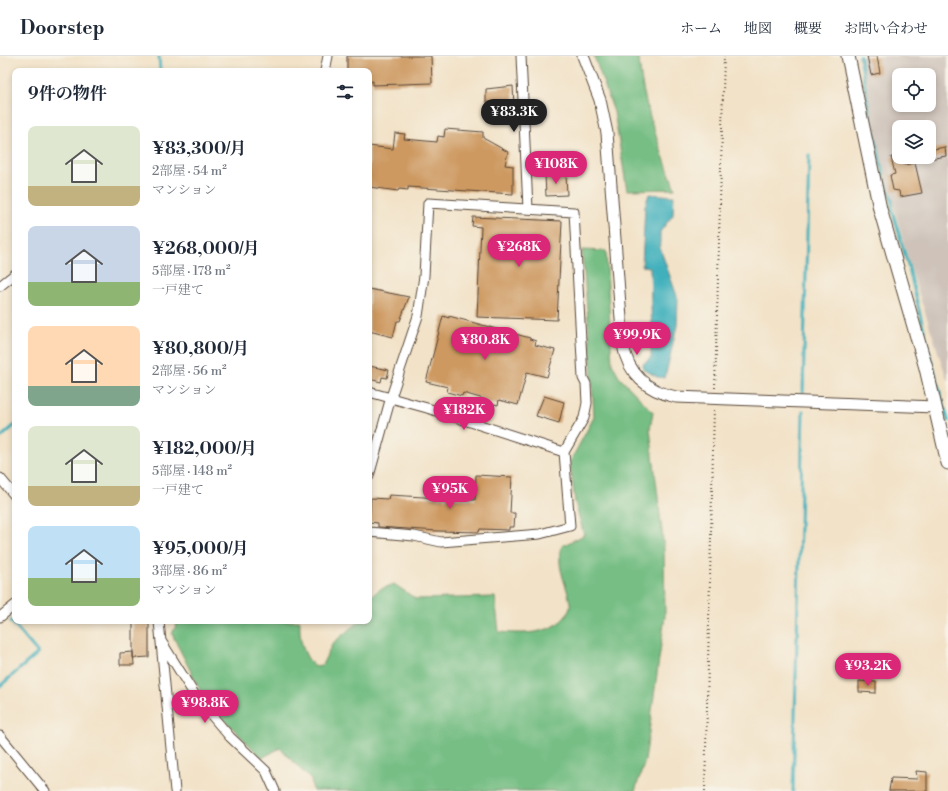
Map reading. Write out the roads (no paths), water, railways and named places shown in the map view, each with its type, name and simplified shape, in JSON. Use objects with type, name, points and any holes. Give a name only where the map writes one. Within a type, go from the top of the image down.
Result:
[{"type":"main road","points":[[848,56],[880,209],[936,407],[948,463]]},
{"type":"street","points":[[326,68],[328,56]]},
{"type":"street","points":[[522,56],[528,209]]},
{"type":"street","points":[[582,56],[600,100],[607,133],[626,360],[640,379],[656,391],[676,397],[936,407]]},
{"type":"street","points":[[372,465],[391,397],[413,336],[423,294],[428,203],[574,212],[583,378],[586,384],[587,403],[581,424],[564,452],[570,526],[540,534],[441,542],[414,536],[372,532]]},
{"type":"street","points":[[0,286],[12,276]]},
{"type":"street","points":[[372,393],[391,397],[564,452]]},
{"type":"street","points":[[0,478],[12,491]]},
{"type":"street","points":[[0,617],[12,607]]},
{"type":"street","points":[[159,624],[175,791]]},
{"type":"street","points":[[161,641],[196,697],[230,736],[266,771],[275,791]]},
{"type":"street","points":[[0,736],[45,791]]},
{"type":"water","points":[[649,194],[674,196],[673,215],[660,232],[660,248],[678,299],[677,326],[665,378],[657,377],[643,369],[643,364],[651,358],[651,343],[643,344],[643,341],[652,341],[650,267],[642,266],[645,206]]},
{"type":"waterway","points":[[159,56],[160,68]]},
{"type":"waterway","points":[[860,56],[871,123],[884,179],[892,200],[892,210],[908,265],[948,421]]},
{"type":"waterway","points":[[803,393],[809,155]]},
{"type":"waterway","points":[[793,791],[803,411]]},
{"type":"waterway","points":[[0,438],[12,428]]},
{"type":"waterway","points":[[0,686],[38,653],[14,624]]}]
